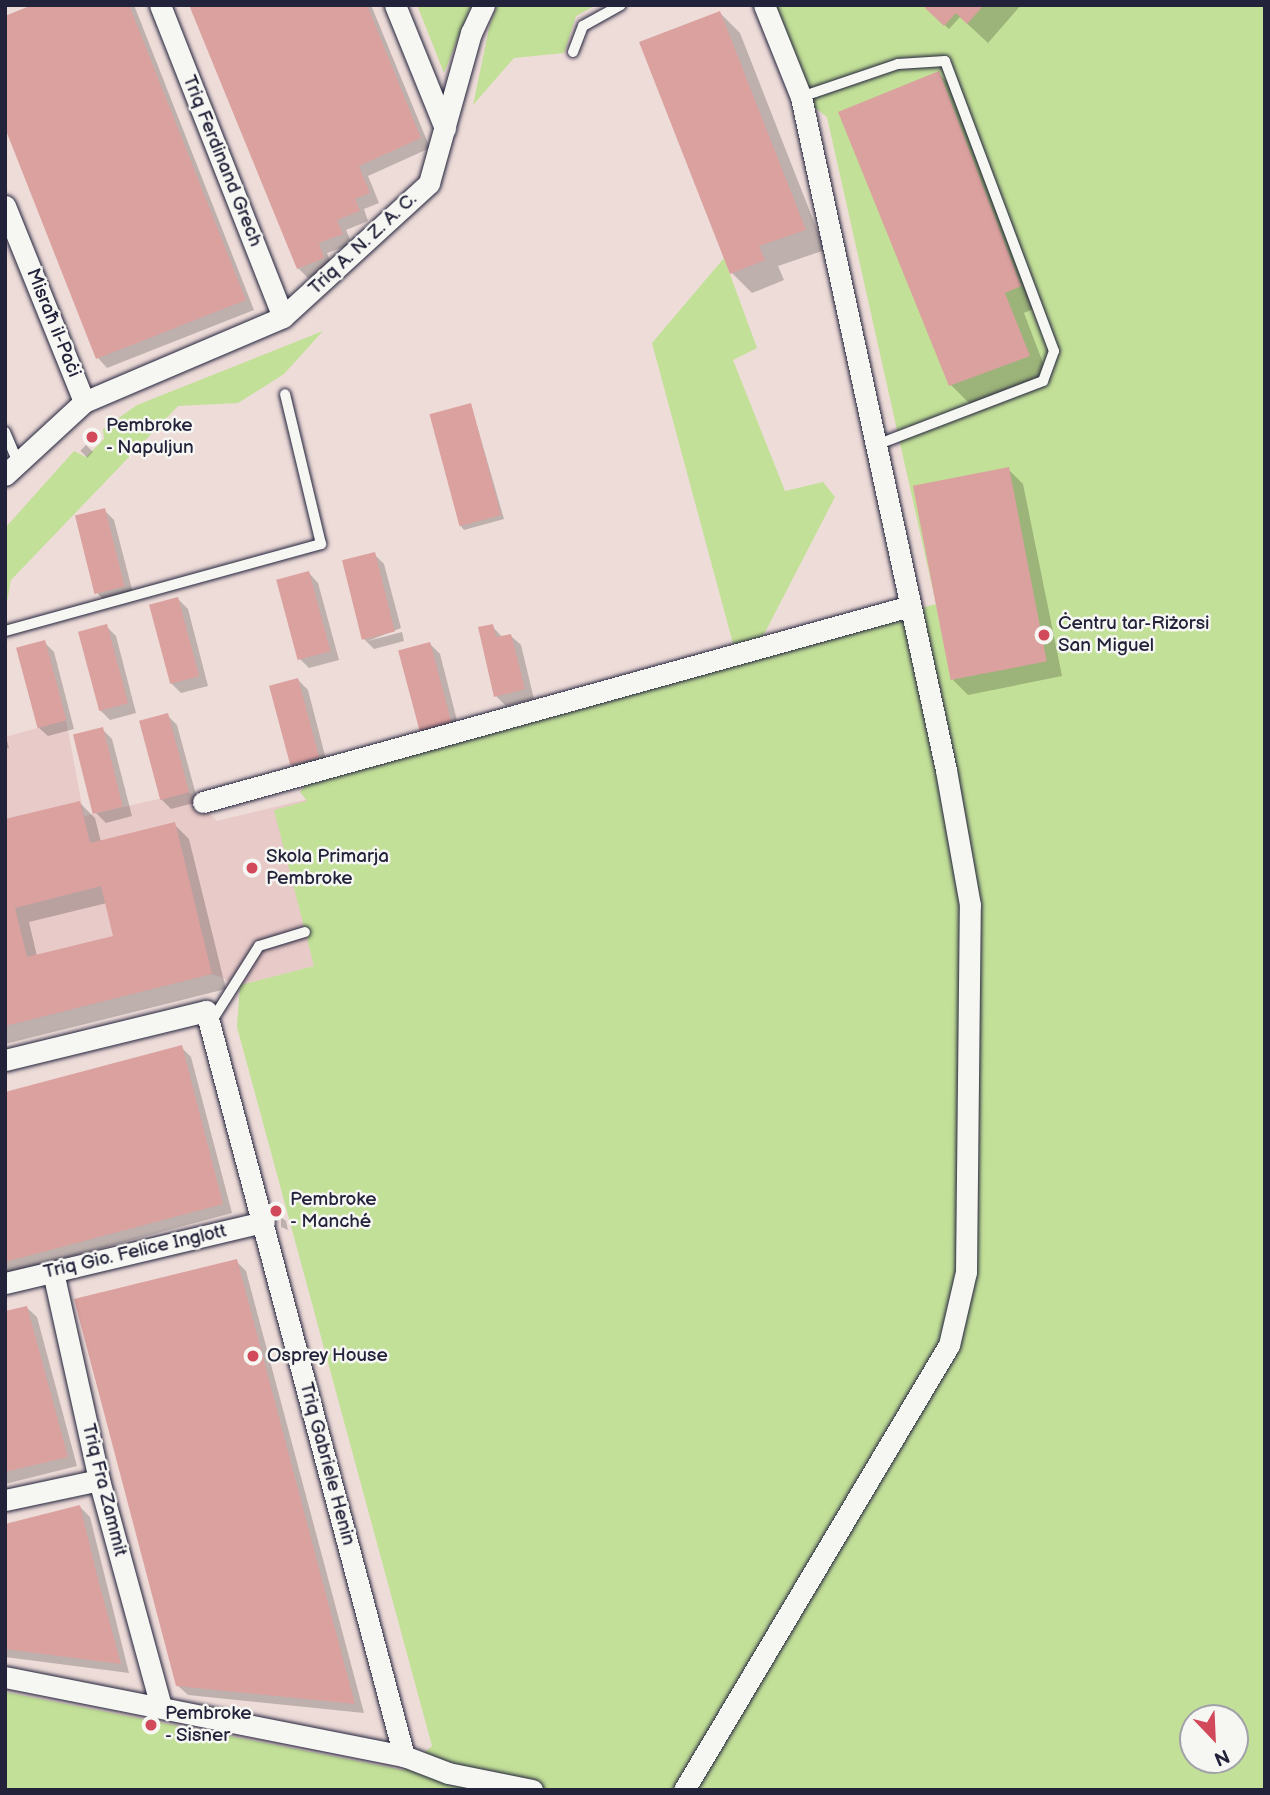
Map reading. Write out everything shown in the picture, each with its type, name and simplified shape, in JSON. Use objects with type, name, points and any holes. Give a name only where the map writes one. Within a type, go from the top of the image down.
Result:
[{"type":"street","name":"Triq Ferdinand Grech","points":[[160,5],[283,317]]},
{"type":"street","points":[[395,5],[445,128]]},
{"type":"street","name":"Triq A. N. Z. A. C.","points":[[9,471],[84,402],[283,317],[429,183],[471,33],[484,5]]},
{"type":"street","points":[[684,1790],[949,1345],[966,1272],[970,905],[910,606],[801,97],[764,5]]},
{"type":"street","name":"Misraħ il-Paċi","points":[[5,206],[84,402]]},
{"type":"street","points":[[203,802],[910,606]]},
{"type":"street","points":[[5,1060],[208,1018]]},
{"type":"street","name":"Triq Gabriele Henin","points":[[208,1018],[404,1756]]},
{"type":"street","name":"Triq Gio. Felice Inglott","points":[[5,1283],[264,1222]]},
{"type":"street","name":"Triq Fra Zammit","points":[[53,1272],[99,1480],[161,1707]]},
{"type":"street","points":[[5,1500],[99,1480]]},
{"type":"street","points":[[5,1677],[404,1756],[448,1773],[531,1790]]},
{"type":"lane","points":[[573,52],[583,26],[621,5]]},
{"type":"lane","points":[[801,97],[898,64],[945,61],[1054,351],[1043,380],[876,445]]},
{"type":"lane","points":[[5,631],[321,544],[285,394]]},
{"type":"lane","points":[[5,432],[9,471]]},
{"type":"lane","points":[[208,1018],[259,946],[304,932]]},
{"type":"shaded area","name":"Skola Primarja Pembroke","points":[[66,720],[84,816],[189,792],[217,821],[470,760],[511,916],[240,985],[212,974],[5,1026],[5,737]]},
{"type":"green space","points":[[417,5],[471,6],[444,73]]},
{"type":"green space","points":[[498,5],[596,5],[576,16],[564,53],[514,58],[473,105],[490,24]]},
{"type":"green space","points":[[772,5],[1265,5],[1265,1790],[5,1790],[5,1692],[403,1770],[432,1746],[237,1027],[240,985],[314,966],[274,810],[307,801],[300,792],[307,782],[936,604],[827,117],[801,97]]},
{"type":"green space","points":[[724,258],[757,348],[733,360],[785,491],[823,482],[835,497],[757,648],[735,651],[652,343]]},
{"type":"green space","points":[[323,331],[284,374],[238,403],[178,406],[11,580],[5,613],[5,528],[74,451],[86,457],[104,439],[103,429],[137,405]]},
{"type":"building","points":[[32,5],[129,5],[246,300],[96,359],[5,128],[5,16]]},
{"type":"building","points":[[189,5],[367,5],[421,138],[359,166],[370,193],[355,199],[360,211],[337,220],[343,234],[319,243],[324,258],[297,269]]},
{"type":"building","points":[[927,5],[984,5],[967,24],[956,13],[944,26],[925,8]]},
{"type":"building","points":[[720,11],[806,230],[759,246],[765,260],[730,274],[639,42]]},
{"type":"building","points":[[939,71],[1021,286],[1005,293],[1030,356],[949,386],[838,112]]},
{"type":"building","points":[[471,403],[501,515],[459,526],[429,414]]},
{"type":"building","points":[[1009,467],[1047,661],[951,680],[913,486]]},
{"type":"building","points":[[105,508],[125,587],[95,594],[75,515]]},
{"type":"building","points":[[375,552],[395,632],[362,640],[342,560]]},
{"type":"building","points":[[309,571],[330,651],[298,660],[276,580]]},
{"type":"building","points":[[178,597],[199,676],[170,684],[149,605]]},
{"type":"building","points":[[107,624],[128,703],[99,711],[78,632]]},
{"type":"building","points":[[493,624],[496,637],[511,634],[525,689],[494,697],[478,627]]},
{"type":"building","points":[[45,640],[66,720],[38,728],[16,648]]},
{"type":"building","points":[[430,642],[451,722],[420,731],[398,651]]},
{"type":"building","points":[[298,678],[319,757],[290,765],[269,686]]},
{"type":"building","points":[[168,713],[189,792],[160,800],[139,721]]},
{"type":"building","points":[[103,727],[123,807],[93,814],[73,734]]},
{"type":"building","points":[[80,801],[90,843],[175,822],[212,974],[5,1026],[5,819]],"holes":[[[101,886],[113,936],[27,957],[15,908]]]},
{"type":"building","points":[[182,1045],[223,1204],[5,1262],[5,1092]]},
{"type":"building","points":[[237,1259],[355,1704],[176,1686],[74,1299]]},
{"type":"building","points":[[27,1306],[68,1457],[5,1472],[5,1311]]},
{"type":"building","points":[[80,1505],[121,1664],[5,1649],[5,1524]]},
{"type":"place","name":"Pembroke - Napuljun","points":[[92,437]]},
{"type":"place","name":"Ċentru tar-Riżorsi San Miguel","points":[[1044,635]]},
{"type":"place","name":"Skola Primarja Pembroke","points":[[252,868]]},
{"type":"place","name":"Pembroke - Manché","points":[[276,1211]]},
{"type":"place","name":"Osprey House","points":[[253,1356]]},
{"type":"place","name":"Pembroke - Sisner","points":[[151,1725]]}]
